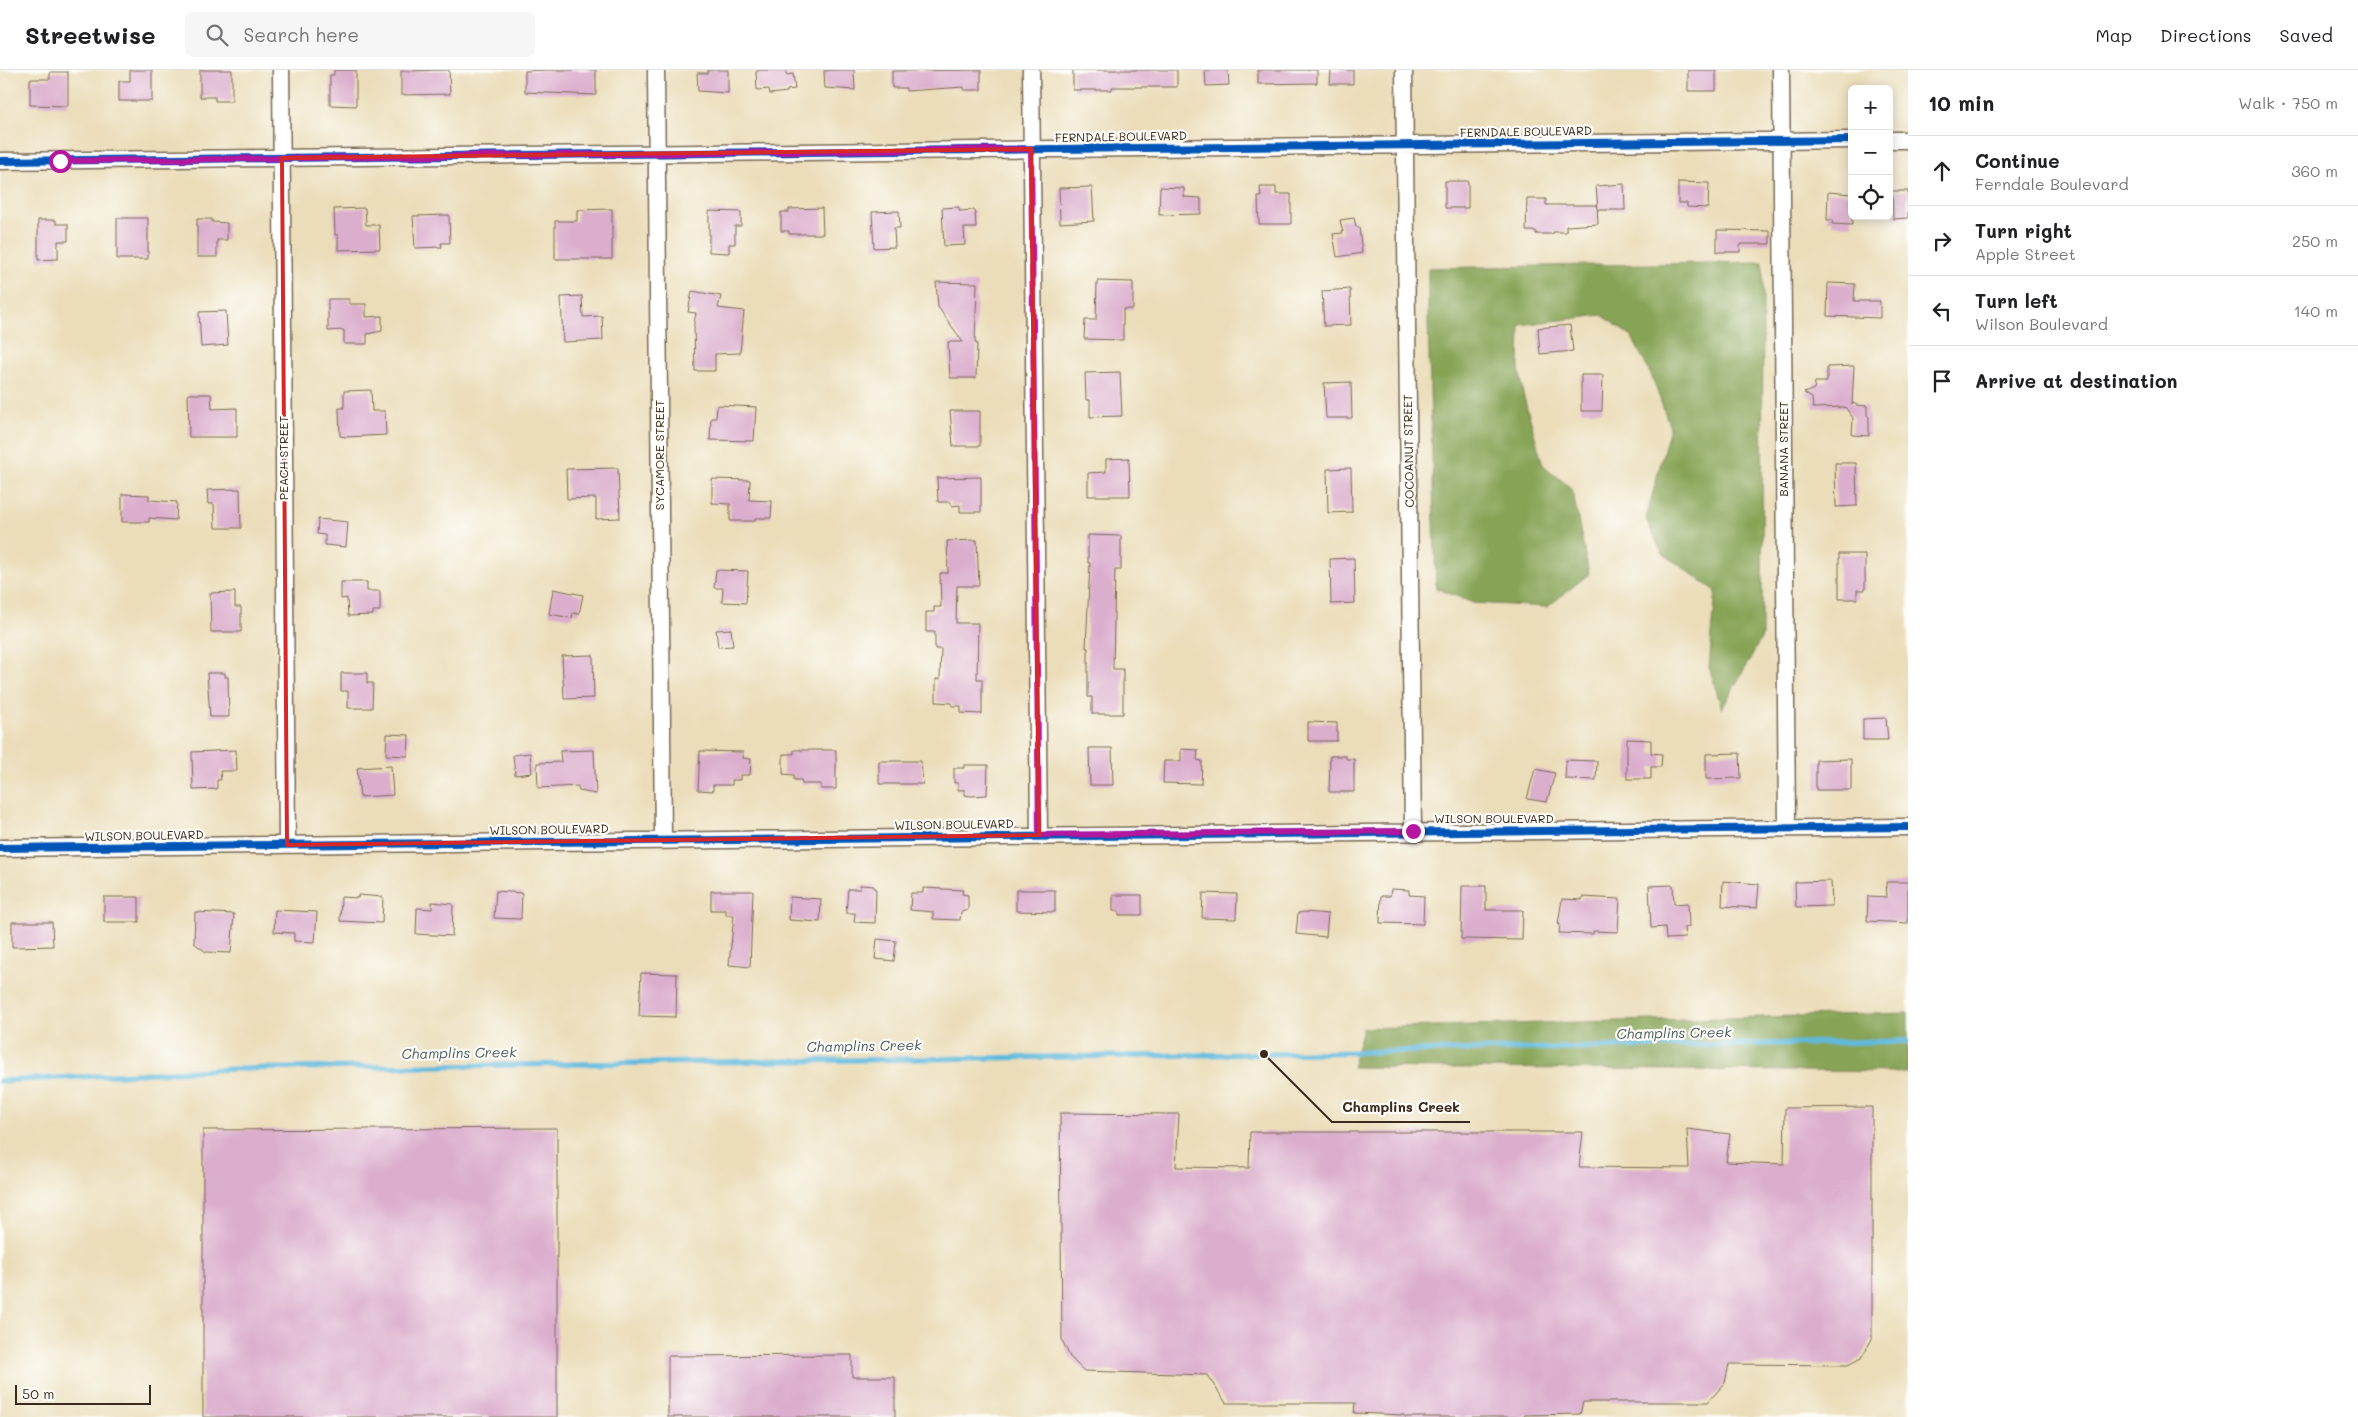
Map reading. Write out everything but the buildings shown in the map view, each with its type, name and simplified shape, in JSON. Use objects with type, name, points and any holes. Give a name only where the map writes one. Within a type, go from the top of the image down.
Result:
[{"type":"street","name":"PEACH STREET","points":[[281,70],[288,846]]},
{"type":"street","name":"SYCAMORE STREET","points":[[656,70],[663,840]]},
{"type":"street","points":[[1030,70],[1039,835]]},
{"type":"street","name":"COCOANUT STREET","points":[[1404,70],[1413,831]]},
{"type":"street","name":"BANANA STREET","points":[[1781,70],[1787,828]]},
{"type":"street","name":"FERNDALE BOULEVARD","points":[[0,161],[1848,140]]},
{"type":"street","points":[[1893,140],[1908,140]]},
{"type":"street","name":"WILSON BOULEVARD","points":[[0,848],[288,846],[1039,835],[1908,827]]},
{"type":"highlighted area","points":[[1031,149],[1039,835],[287,845],[282,158]]},
{"type":"green space","points":[[1763,262],[1762,637],[1722,709],[1709,667],[1716,591],[1662,553],[1646,519],[1670,427],[1652,377],[1632,337],[1602,315],[1520,325],[1519,367],[1523,394],[1543,465],[1572,489],[1589,574],[1547,607],[1473,603],[1436,588],[1428,268]]},
{"type":"green space","points":[[1908,1013],[1908,1072],[1352,1067],[1363,1028]]},
{"type":"waterway","name":"Champlins Creek","points":[[0,1081],[231,1069],[1264,1054],[1908,1041]]},
{"type":"cycle path","points":[[0,161],[1848,140]]},
{"type":"cycle path","points":[[0,848],[1908,827]]},
{"type":"place","name":"Champlins Creek","points":[[1264,1054]]},
{"type":"route","points":[[60,161],[1031,149],[1039,835],[1413,831]]}]
